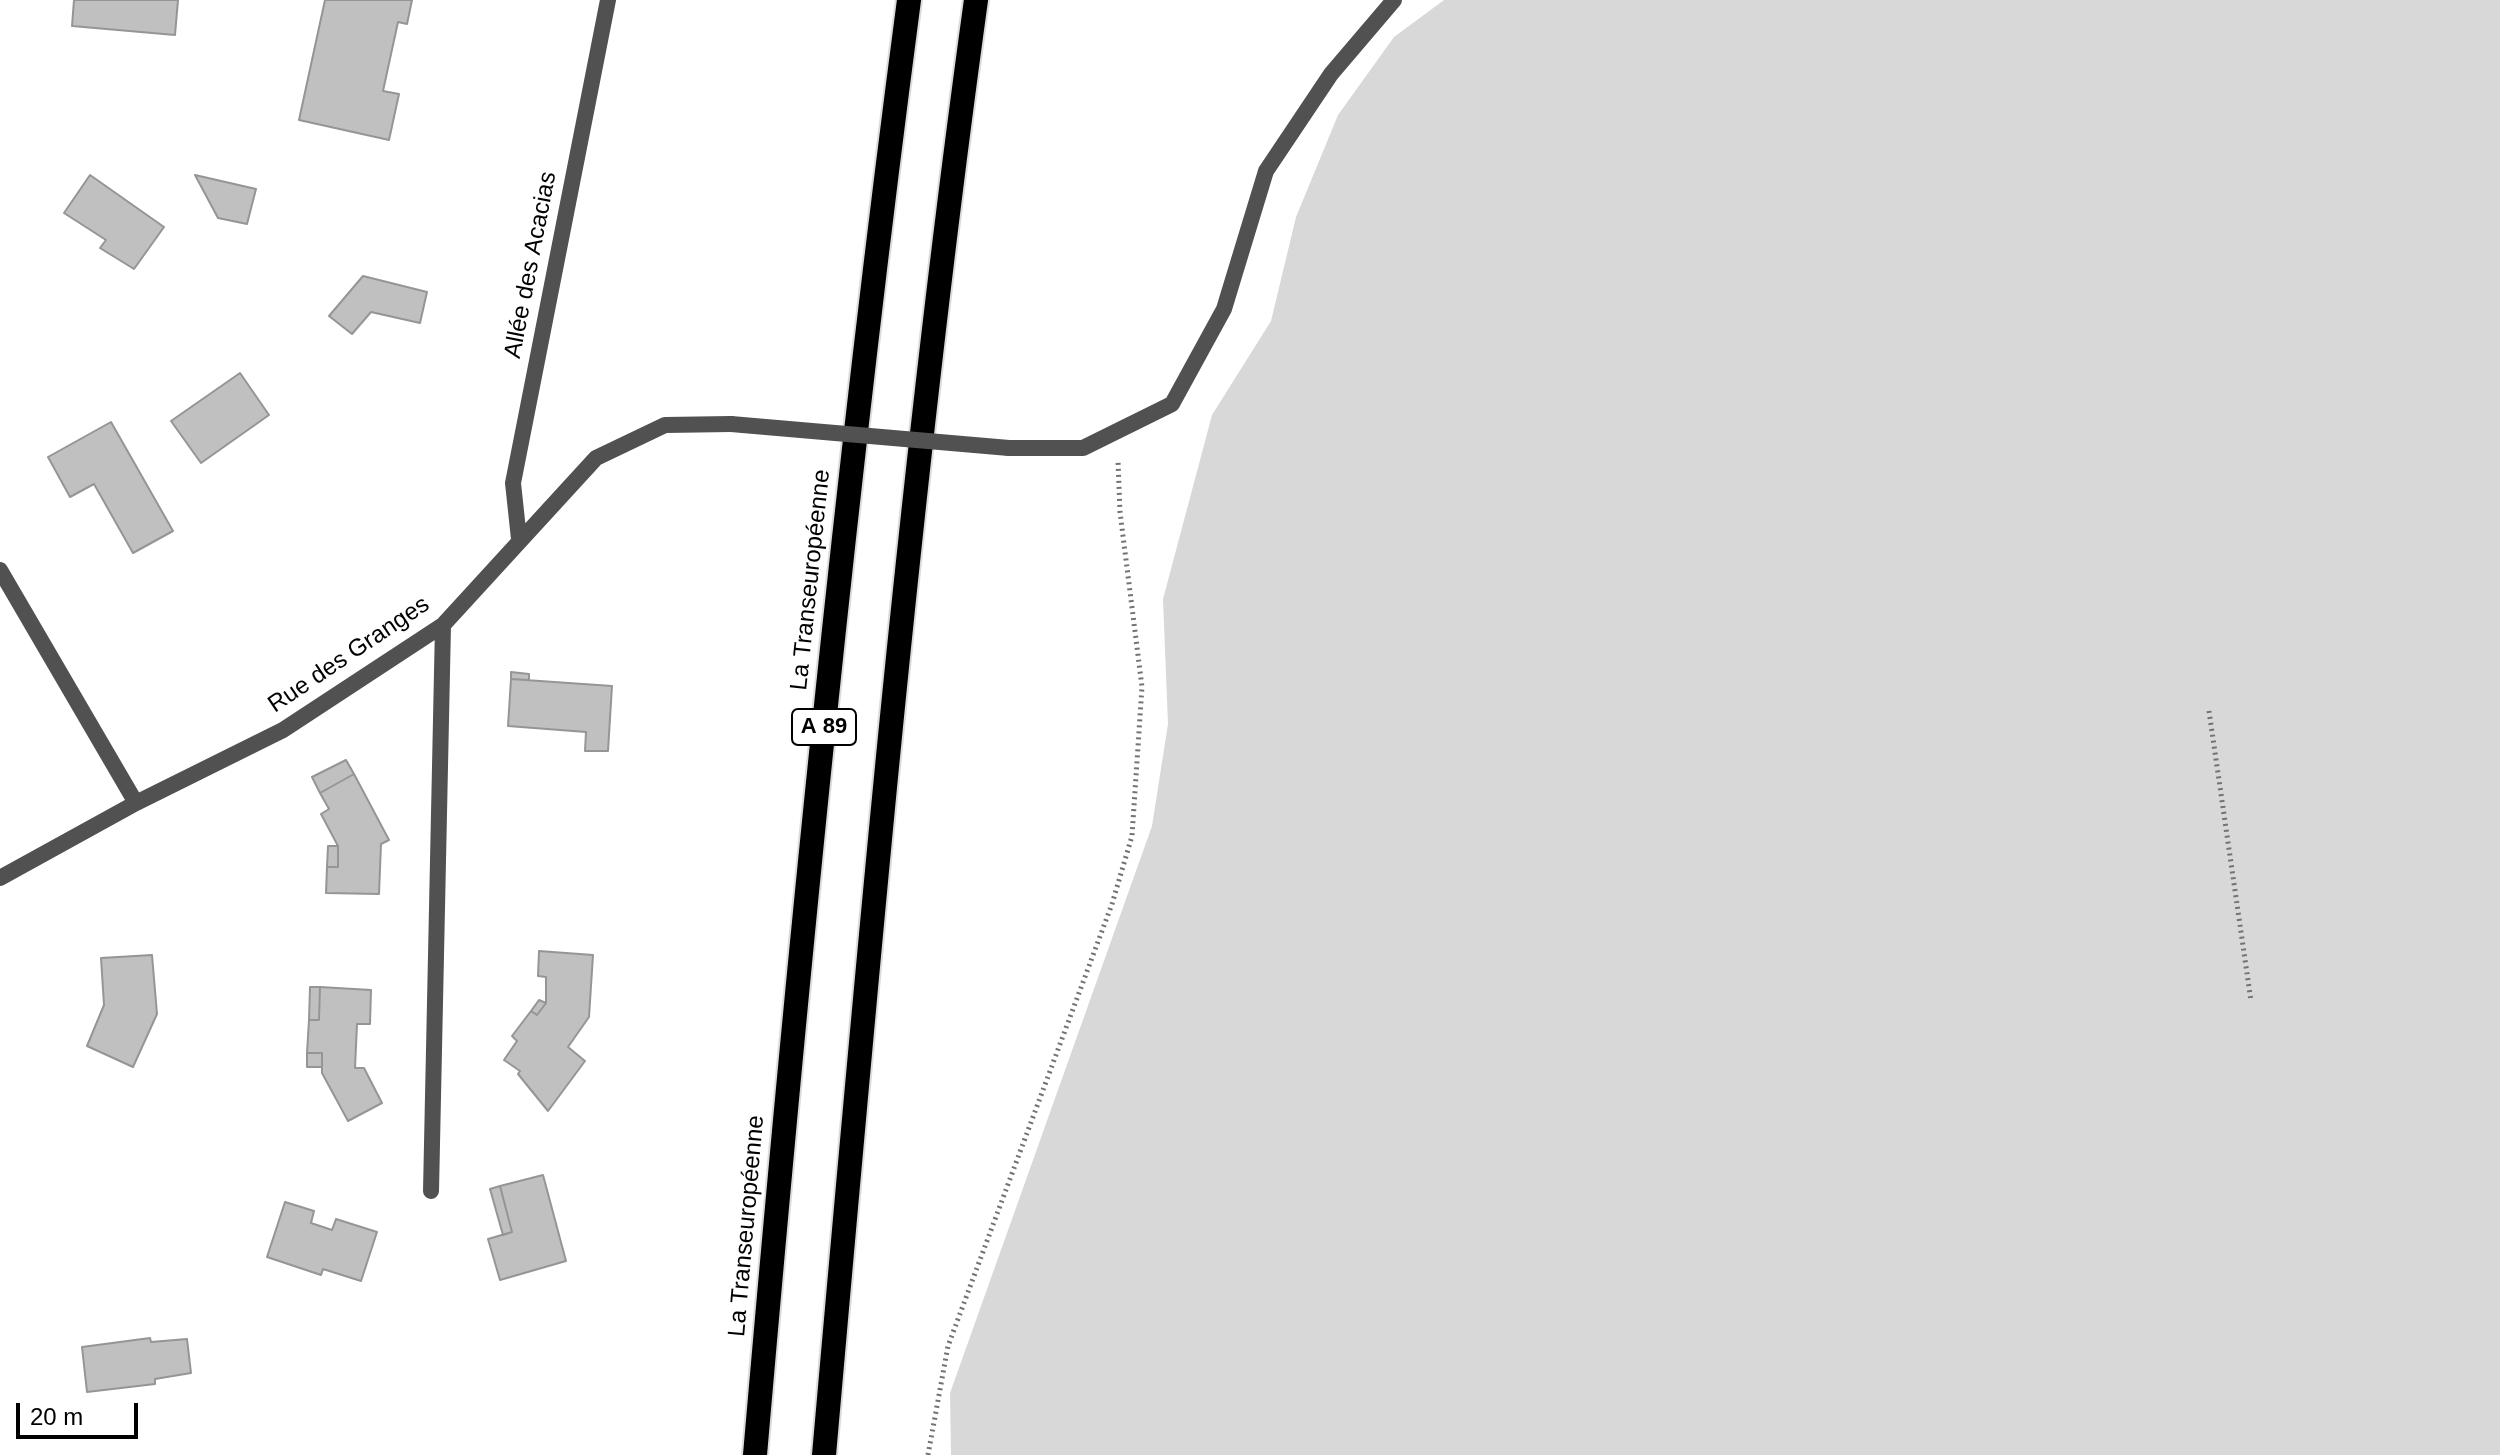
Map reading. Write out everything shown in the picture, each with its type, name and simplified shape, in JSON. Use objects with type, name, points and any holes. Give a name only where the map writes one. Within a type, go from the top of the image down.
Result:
[{"type":"highway","name":"La Transeuropéenne","points":[[755,1455],[795,997],[871,289],[909,0]]},
{"type":"highway","name":"A 89","points":[[824,1455],[865,997],[936,289],[976,0]]},
{"type":"street","name":"Allée des Acacias","points":[[519,539],[513,483],[608,0]]},
{"type":"street","points":[[1117,431],[1172,404],[1224,309],[1266,171],[1331,74],[1394,0]]},
{"type":"street","name":"Rue des Granges","points":[[0,878],[136,803],[283,730],[443,625],[596,458],[665,425],[731,424],[1009,448],[1083,448],[1117,431]]},
{"type":"street","points":[[0,570],[136,803]]},
{"type":"street","points":[[431,1191],[443,625]]},
{"type":"path","points":[[928,1455],[948,1346],[1066,1019],[1112,904],[1132,836],[1142,687],[1120,512],[1117,431]]},
{"type":"path","points":[[2209,711],[2251,1001]]},
{"type":"shaded area","points":[[1444,0],[2500,0],[2500,1455],[951,1455],[950,1393],[1152,826],[1168,724],[1163,599],[1212,415],[1271,321],[1296,217],[1338,115],[1394,37]]},
{"type":"building","points":[[74,0],[178,0],[175,35],[72,26]]},
{"type":"building","points":[[325,0],[412,0],[407,24],[398,22],[383,91],[399,94],[389,140],[299,120]]},
{"type":"building","points":[[90,175],[164,227],[134,269],[100,248],[106,240],[64,213]]},
{"type":"building","points":[[195,175],[256,189],[247,224],[218,218]]},
{"type":"building","points":[[363,276],[427,292],[420,323],[371,312],[352,334],[329,316]]},
{"type":"building","points":[[240,373],[269,415],[201,463],[171,421]]},
{"type":"building","points":[[111,422],[173,531],[133,553],[94,484],[70,497],[48,457]]},
{"type":"building","points":[[511,672],[529,674],[529,680],[511,679]]},
{"type":"building","points":[[511,679],[612,686],[608,751],[585,751],[586,732],[508,726]]},
{"type":"building","points":[[346,760],[354,774],[320,793],[312,777]]},
{"type":"building","points":[[354,774],[389,840],[381,844],[379,894],[326,893],[327,867],[338,867],[338,846],[321,814],[329,809],[320,793]]},
{"type":"building","points":[[328,846],[338,846],[338,867],[327,867]]},
{"type":"building","points":[[539,951],[593,955],[589,1017],[568,1047],[585,1061],[548,1111],[518,1074],[520,1071],[504,1060],[517,1041],[512,1036],[531,1011],[537,1015],[546,1003],[546,977],[538,976]]},
{"type":"building","points":[[152,955],[157,1014],[133,1067],[87,1046],[104,1005],[101,958]]},
{"type":"building","points":[[310,987],[320,987],[319,1020],[309,1020]]},
{"type":"building","points":[[320,987],[371,990],[370,1024],[357,1024],[355,1068],[364,1068],[382,1103],[348,1121],[322,1073],[322,1053],[307,1053],[309,1020],[319,1020]]},
{"type":"building","points":[[539,1000],[546,1003],[537,1015],[531,1011]]},
{"type":"building","points":[[307,1053],[322,1053],[322,1067],[307,1067]]},
{"type":"building","points":[[543,1175],[566,1261],[500,1280],[488,1239],[512,1232],[500,1186]]},
{"type":"building","points":[[500,1186],[512,1232],[503,1235],[490,1189]]},
{"type":"building","points":[[285,1202],[314,1211],[311,1223],[332,1230],[336,1219],[377,1232],[361,1281],[323,1269],[321,1275],[267,1257]]},
{"type":"building","points":[[150,1338],[151,1342],[187,1339],[191,1373],[155,1379],[155,1384],[87,1392],[82,1347]]}]
